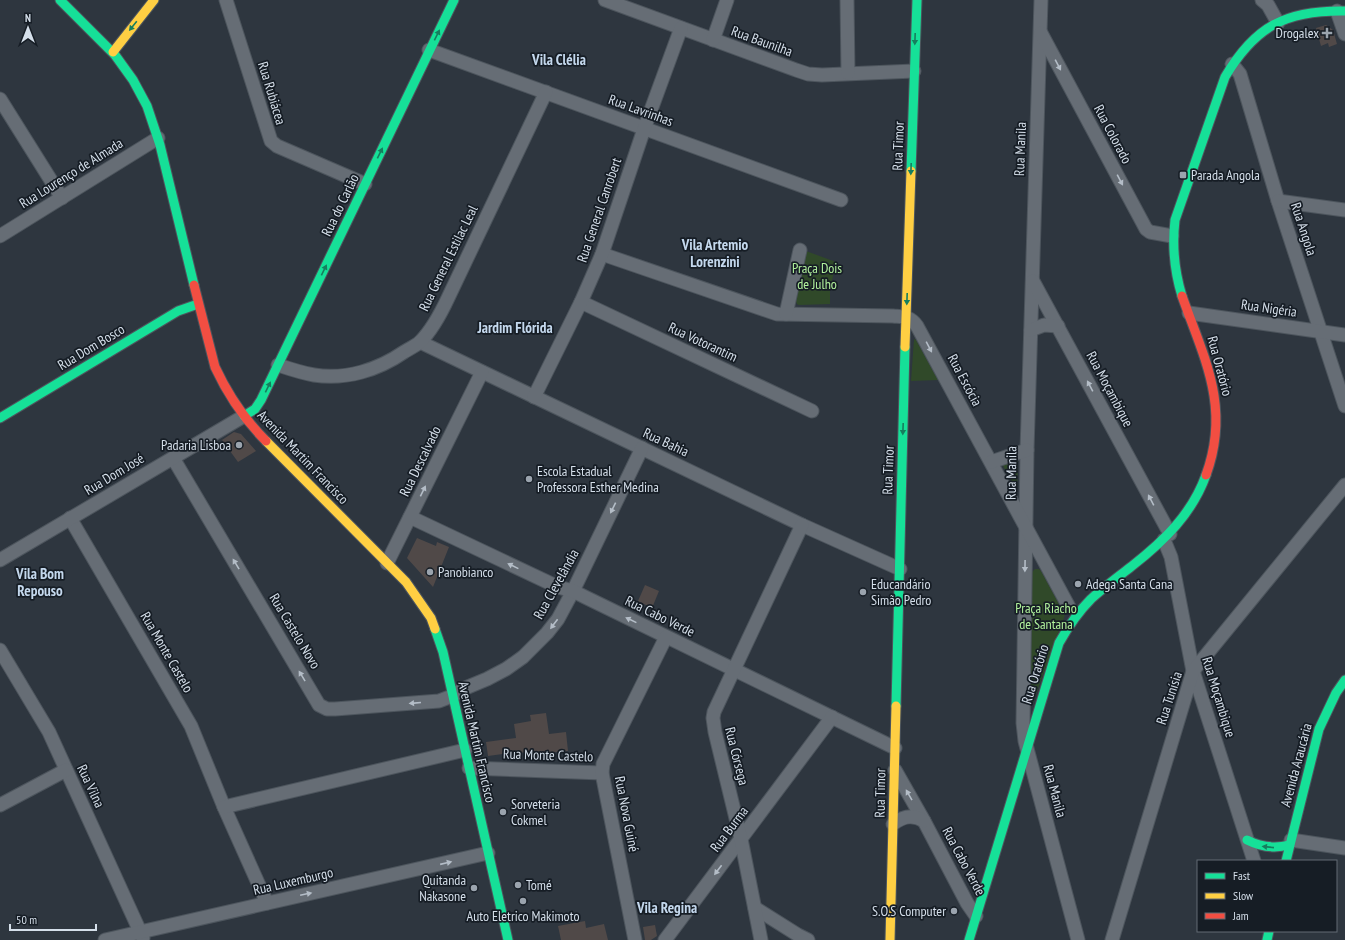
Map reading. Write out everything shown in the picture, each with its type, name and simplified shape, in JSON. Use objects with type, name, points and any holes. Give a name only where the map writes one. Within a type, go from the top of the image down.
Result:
[{"type":"main road","name":"Avenida Martim Francisco","points":[[60,0],[113,52],[141,92],[158,138],[198,304],[214,360],[220,378],[234,402],[254,429],[410,587],[431,618],[443,652],[508,940]]},
{"type":"main road","points":[[113,52],[154,0]]},
{"type":"main road","name":"Rua do Carlão","points":[[244,416],[259,404],[454,0]]},
{"type":"main road","name":"Rua Timor","points":[[890,940],[906,317],[917,0]]},
{"type":"main road","name":"Rua Oratório","points":[[969,940],[1059,643],[1072,622],[1092,598],[1167,537],[1188,511],[1207,474],[1216,431],[1214,387],[1206,359],[1177,280],[1173,264],[1172,236],[1175,220],[1220,91],[1232,64],[1251,40],[1260,33],[1278,23],[1306,12],[1335,8]]},
{"type":"main road","name":"Rua Dom Bosco","points":[[0,418],[178,311],[198,304]]},
{"type":"main road","name":"Avenida Araucária","points":[[1286,860],[1319,729],[1336,693],[1345,680]]},
{"type":"main road","points":[[1247,840],[1263,847],[1281,848],[1290,843]]},
{"type":"street","name":"Rua Rubiácea","points":[[226,0],[271,141],[277,146],[365,184]]},
{"type":"street","name":"Rua Baunilha","points":[[605,0],[808,74],[822,75],[914,71]]},
{"type":"street","points":[[713,40],[727,0]]},
{"type":"street","points":[[847,0],[848,73]]},
{"type":"street","name":"Rua Manila","points":[[1041,0],[1025,527],[1023,723],[1027,749],[1078,940]]},
{"type":"street","points":[[1262,0],[1268,6],[1278,23]]},
{"type":"street","points":[[1335,8],[1345,34]]},
{"type":"street","name":"Rua General Canrobert","points":[[534,397],[581,302],[602,254],[644,129],[681,28]]},
{"type":"street","name":"Rua Colorado","points":[[1040,31],[1146,229],[1150,232],[1172,236]]},
{"type":"street","name":"Rua Lavrinhas","points":[[429,50],[841,200]]},
{"type":"street","name":"Rua Angola","points":[[1232,64],[1240,74],[1278,201],[1345,406]]},
{"type":"street","name":"Rua General Estilac Leal","points":[[278,366],[315,375],[329,376],[368,371],[386,363],[420,342],[440,313],[448,298],[546,92]]},
{"type":"street","points":[[0,99],[62,198]]},
{"type":"street","name":"Rua Lourenço de Almada","points":[[0,236],[158,138]]},
{"type":"street","points":[[1278,201],[1345,210]]},
{"type":"street","points":[[786,314],[800,250]]},
{"type":"street","points":[[602,254],[772,312],[786,314],[906,317]]},
{"type":"street","name":"Rua Moçambique","points":[[1032,279],[1058,326],[1167,537],[1193,671],[1254,860]]},
{"type":"street","name":"Rua Votorantim","points":[[581,302],[812,411]]},
{"type":"street","name":"Rua Nigéria","points":[[1189,313],[1345,335]]},
{"type":"street","name":"Rua Escócia","points":[[906,317],[913,320],[917,326],[1068,607]]},
{"type":"street","points":[[1031,330],[1044,325],[1058,326]]},
{"type":"street","name":"Rua Bahia","points":[[420,342],[802,525],[900,569]]},
{"type":"street","name":"Rua Descalvado","points":[[387,564],[482,372]]},
{"type":"street","name":"Rua Dom José","points":[[0,560],[244,416]]},
{"type":"street","name":"Rua Clevelândia","points":[[452,696],[463,689],[506,669],[523,657],[547,633],[558,619],[642,448]]},
{"type":"street","points":[[990,462],[1027,450]]},
{"type":"street","name":"Rua Castelo Novo","points":[[174,458],[319,705],[327,709],[335,709],[439,701],[452,696]]},
{"type":"street","name":"Rua Tunísia","points":[[1112,940],[1193,671],[1345,485]]},
{"type":"street","name":"Rua Cabo Verde","points":[[410,517],[558,587],[573,591],[895,748]]},
{"type":"street","name":"Rua Monte Castelo","points":[[70,518],[191,726],[224,807],[267,903]]},
{"type":"street","name":"Rua Córsega","points":[[760,940],[741,839],[713,725],[714,712],[802,525]]},
{"type":"street","name":"Rua Nova Guiné","points":[[635,940],[602,774],[603,764],[605,757],[666,637]]},
{"type":"street","name":"Rua Vilna","points":[[0,650],[49,732],[142,936]]},
{"type":"street","name":"Rua Burma","points":[[665,940],[832,717]]},
{"type":"street","points":[[224,807],[465,750]]},
{"type":"street","name":"Rua Monte Castelo","points":[[469,768],[602,774]]},
{"type":"street","points":[[0,805],[66,770]]},
{"type":"street","name":"Rua Cabo Verde","points":[[894,770],[924,821],[967,903],[976,916]]},
{"type":"street","name":"Rua Cabo Verde","points":[[893,824],[899,819],[905,817],[918,818],[924,821]]},
{"type":"street","points":[[1290,843],[1345,848]]},
{"type":"street","name":"Rua Luxemburgo","points":[[105,940],[142,936],[267,903],[488,853]]},
{"type":"street","points":[[755,908],[808,940]]},
{"type":"green space","name":"Praça Dois de Julho","points":[[806,251],[836,262],[830,290],[830,304],[797,304],[796,301]]},
{"type":"green space","points":[[914,339],[916,340],[938,380],[911,381]]},
{"type":"green space","points":[[1018,460],[1017,491],[1002,464]]},
{"type":"green space","name":"Praça Riacho de Santana","points":[[1035,569],[1039,569],[1041,571],[1065,615],[1032,705],[1028,706],[1031,573]]},
{"type":"building","points":[[1326,25],[1333,30],[1337,44],[1329,47],[1328,43],[1321,46],[1316,28]]},
{"type":"building","name":"Padaria Lisboa","points":[[234,432],[241,434],[256,451],[238,462],[222,440]]},
{"type":"building","name":"Panobianco","points":[[417,538],[436,546],[437,542],[449,547],[433,587],[407,558]]},
{"type":"building","points":[[645,585],[659,591],[652,608],[638,601]]},
{"type":"building","points":[[546,713],[549,734],[566,732],[568,751],[535,754],[535,751],[517,752],[488,756],[486,742],[516,738],[514,724],[531,721],[530,715]]},
{"type":"building","points":[[585,921],[586,928],[604,924],[608,940],[561,940],[558,926]]},
{"type":"building","points":[[655,925],[657,936],[651,940],[645,940],[643,927]]},
{"type":"traffic: fast","points":[[60,0],[115,55],[133,80],[147,106],[160,145],[194,285]]},
{"type":"traffic: fast","points":[[244,416],[255,409],[261,400],[454,0]]},
{"type":"traffic: fast","points":[[911,171],[917,0]]},
{"type":"traffic: fast","points":[[1182,296],[1174,258],[1175,220],[1225,77],[1236,59],[1248,45],[1274,24],[1289,18],[1306,14],[1324,11],[1345,11]]},
{"type":"traffic: fast","points":[[0,418],[178,311],[198,304]]},
{"type":"traffic: fast","points":[[896,706],[905,347]]},
{"type":"traffic: fast","points":[[969,940],[1059,643],[1066,631],[1091,599],[1144,557],[1176,526],[1193,502],[1206,475]]},
{"type":"traffic: fast","points":[[435,629],[443,652],[508,940]]},
{"type":"traffic: fast","points":[[1286,860],[1319,729],[1336,693],[1345,680]]},
{"type":"traffic: fast","points":[[1247,840],[1268,847],[1289,845]]},
{"type":"traffic: fast","points":[[1267,940],[1269,932]]},
{"type":"traffic: slow","points":[[113,52],[154,0]]},
{"type":"traffic: slow","points":[[905,347],[911,171]]},
{"type":"traffic: slow","points":[[266,441],[406,582],[431,618],[435,629]]},
{"type":"traffic: slow","points":[[890,940],[896,706]]},
{"type":"traffic: jam","points":[[194,285],[215,367],[237,406],[266,441]]},
{"type":"traffic: jam","points":[[1182,296],[1206,362],[1212,383],[1215,405],[1216,427],[1213,450],[1206,475]]},
{"type":"place","name":"Drogalex","points":[[1327,33]]},
{"type":"place","name":"Parada Angola","points":[[1183,175]]},
{"type":"place","name":"Padaria Lisboa","points":[[239,445]]},
{"type":"place","name":"Escola Estadual Professora Esther Medina","points":[[529,479]]},
{"type":"place","name":"Panobianco","points":[[430,572]]},
{"type":"place","name":"Adega Santa Cana","points":[[1078,584]]},
{"type":"place","name":"Educandário Simão Pedro","points":[[863,592]]},
{"type":"place","name":"Sorveteria Cokmel","points":[[503,812]]},
{"type":"place","name":"Tomé","points":[[518,885]]},
{"type":"place","name":"Quitanda Nakasone","points":[[474,888]]},
{"type":"place","name":"Auto Eletrico Makimoto","points":[[523,901]]},
{"type":"place","name":"S.O.S Computer","points":[[954,911]]},
{"type":"district","name":"Vila Clélia","points":[[559,59]]},
{"type":"district","name":"Vila Artemio Lorenzini","points":[[715,252]]},
{"type":"district","name":"Jardim Flórida","points":[[515,327]]},
{"type":"district","name":"Vila Bom Repouso","points":[[40,582]]},
{"type":"district","name":"Vila Regina","points":[[667,907]]}]
